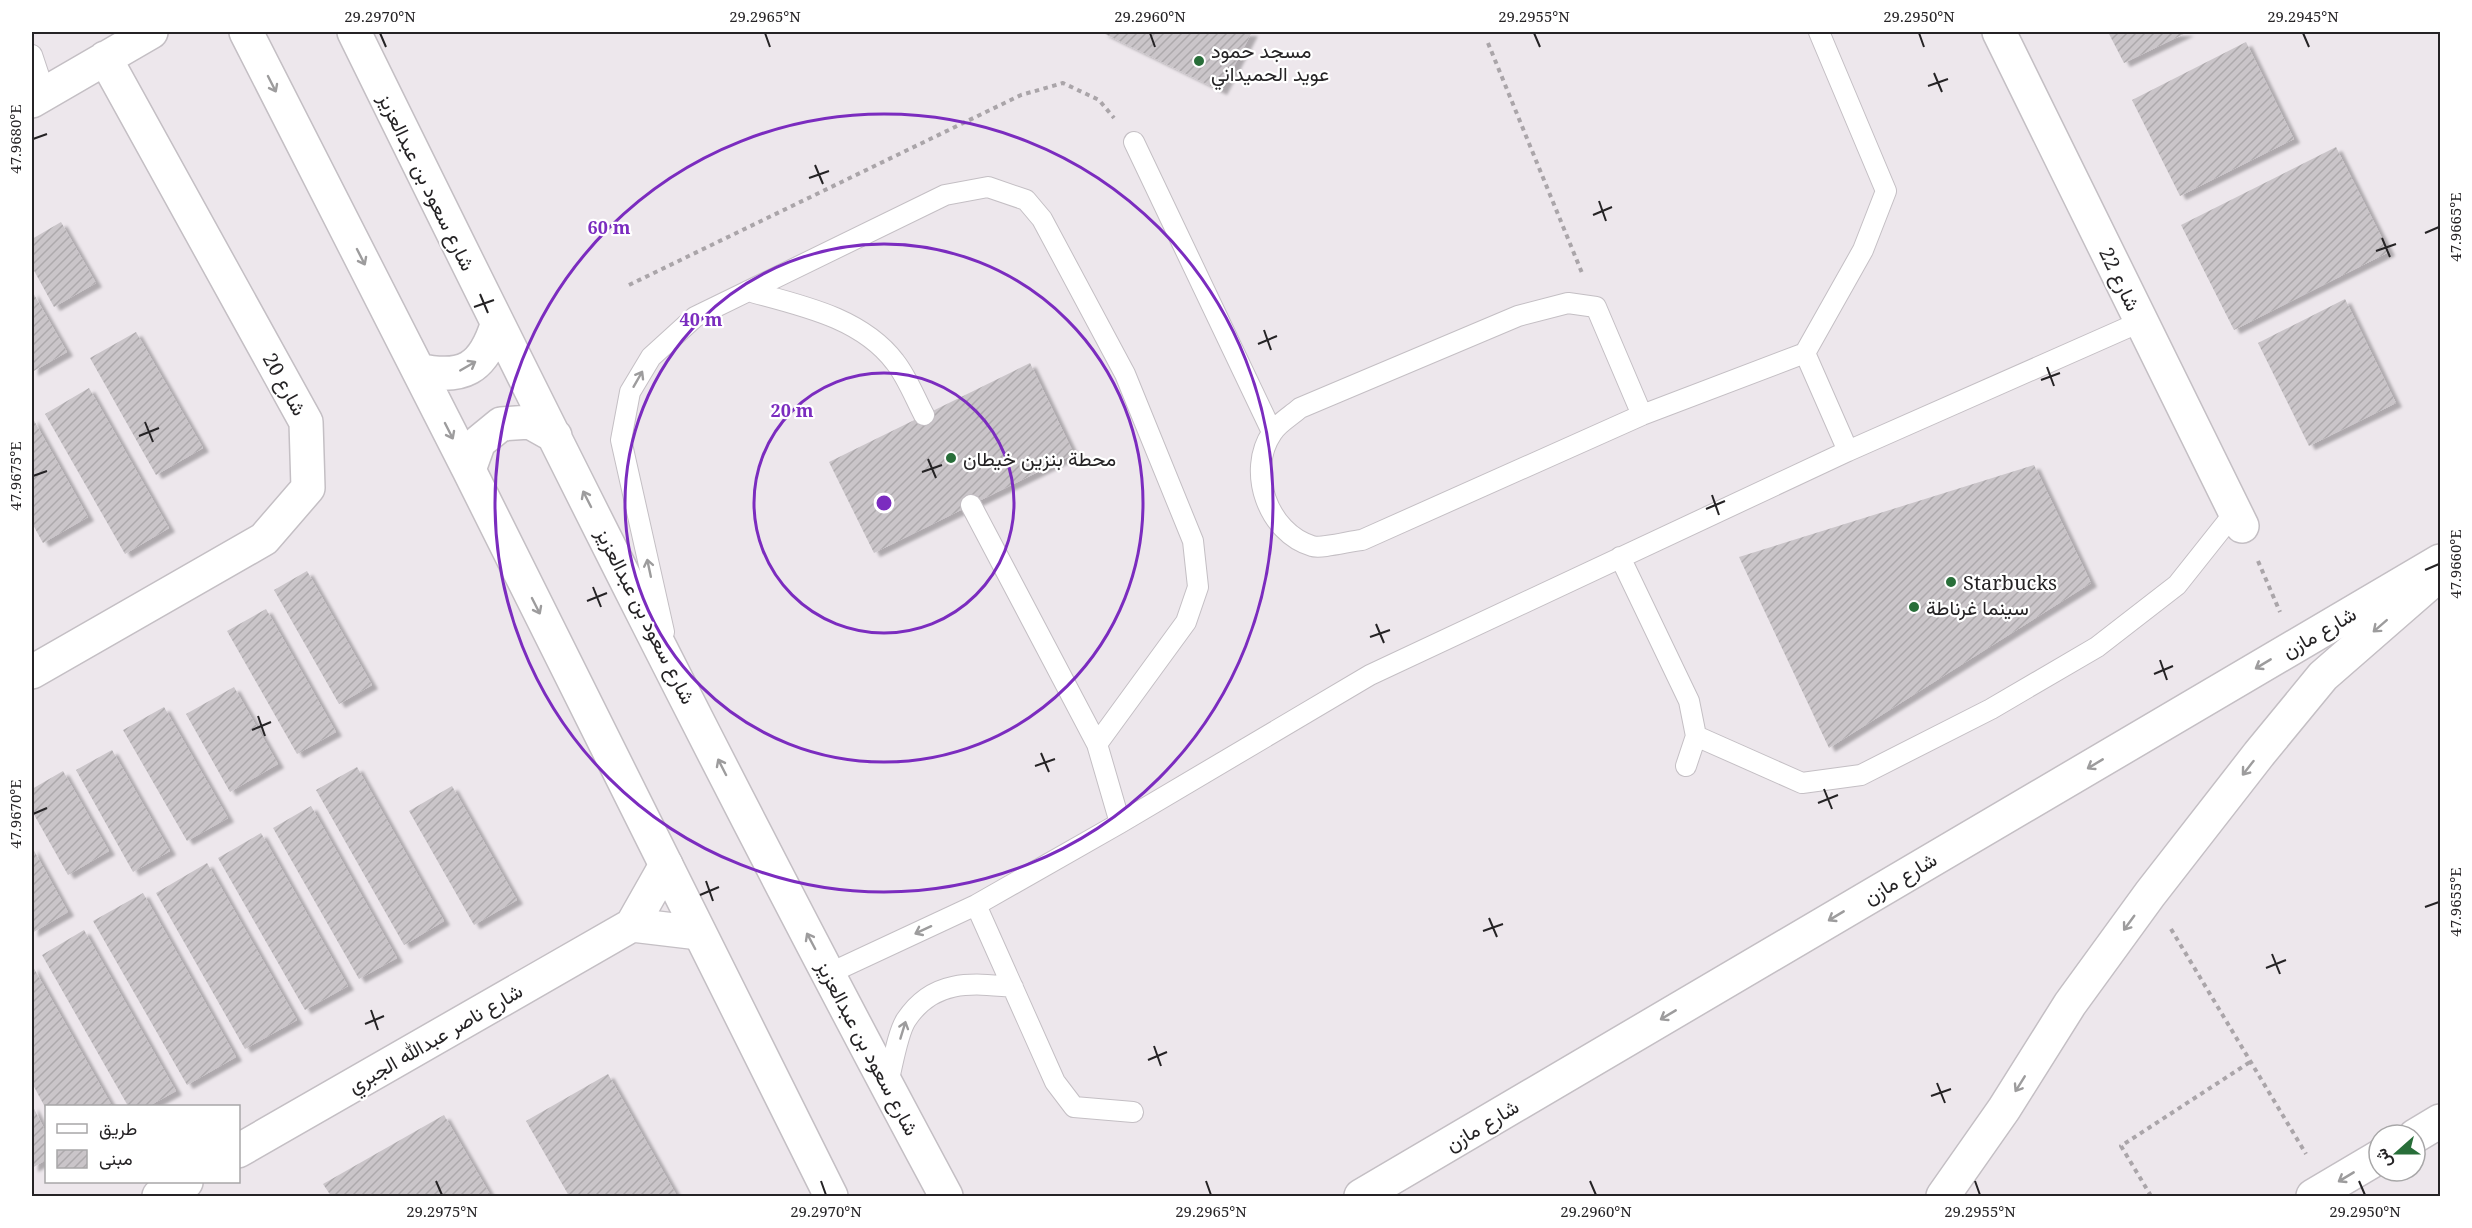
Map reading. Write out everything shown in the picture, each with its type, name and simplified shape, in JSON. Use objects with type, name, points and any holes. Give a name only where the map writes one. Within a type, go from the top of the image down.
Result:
[{"type":"main road","points":[[38,98],[151,32]]},
{"type":"main road","points":[[246,32],[469,470],[831,1197]]},
{"type":"main road","name":"شارع 22","points":[[1999,32],[2244,531]]},
{"type":"main road","name":"شارع سعود بن عبدالعزيز","points":[[358,36],[497,325],[828,974],[946,1197]]},
{"type":"main road","name":"شارع 20","points":[[32,672],[264,539],[308,488],[306,422],[105,58]]},
{"type":"main road","points":[[418,370],[444,376],[470,368],[489,350],[497,325]]},
{"type":"main road","points":[[469,470],[479,442],[501,424],[530,422],[555,436]]},
{"type":"main road","name":"شارع مازن","points":[[1361,1197],[2440,561]]},
{"type":"main road","points":[[1943,1197],[2004,1109],[2070,1004],[2150,894],[2323,676],[2440,574]]},
{"type":"main road","points":[[666,865],[632,925],[699,933]]},
{"type":"main road","name":"شارع ناصر عبدالله الجبري","points":[[240,1150],[632,925]]},
{"type":"main road","points":[[2427,1129],[2440,1121]]},
{"type":"main road","points":[[2320,1192],[2367,1164]]},
{"type":"main road","points":[[159,1197],[184,1183]]},
{"type":"lane","points":[[1642,415],[1596,307],[1568,303],[1518,316],[1300,408],[1272,432],[1263,455],[1261,490],[1281,529],[1313,547],[1362,540],[1642,415],[1806,353],[1863,250],[1886,191],[1819,32]]},
{"type":"lane","points":[[32,55],[38,98]]},
{"type":"lane","points":[[1134,142],[1272,432]]},
{"type":"lane","points":[[671,666],[621,440],[630,392],[651,357],[695,317],[945,195],[988,187],[1026,200],[1042,219],[1125,374],[1193,541],[1198,587],[1186,622],[1097,744]]},
{"type":"lane","points":[[748,291],[817,310],[871,338],[896,362],[924,415]]},
{"type":"lane","points":[[828,974],[976,905],[1370,675],[1620,556],[2140,322]]},
{"type":"lane","points":[[1806,353],[1848,452]]},
{"type":"lane","points":[[971,505],[1097,744],[1120,823]]},
{"type":"lane","points":[[1696,736],[1802,783],[1861,775],[1991,710],[2097,647],[2244,531]]},
{"type":"lane","points":[[1620,556],[1689,701],[1696,736],[1686,766]]},
{"type":"lane","points":[[976,905],[1055,1082],[1074,1107],[1133,1112]]},
{"type":"lane","points":[[887,1087],[905,1021],[930,994],[967,983],[1013,987]]},
{"type":"path","points":[[1488,43],[1596,307]]},
{"type":"path","points":[[629,285],[1021,95],[1063,83],[1099,100],[1134,142]]},
{"type":"path","points":[[2244,531],[2295,645]]},
{"type":"path","points":[[2150,894],[2251,1062],[2320,1192]]},
{"type":"path","points":[[2151,1197],[2121,1146],[2251,1062]]},
{"type":"building","name":"مسجد حمود عويد الحميداني","points":[[1101,32],[1252,32],[1221,91]]},
{"type":"building","points":[[2108,32],[2188,32],[2124,63]]},
{"type":"building","points":[[2246,42],[2294,139],[2180,196],[2132,100]]},
{"type":"building","points":[[2336,147],[2389,252],[2234,330],[2181,225]]},
{"type":"building","points":[[61,222],[96,283],[54,307],[32,267],[32,239]]},
{"type":"building","points":[[32,291],[67,352],[32,372]]},
{"type":"building","points":[[2345,299],[2396,403],[2309,446],[2258,343]]},
{"type":"building","points":[[136,332],[203,448],[156,475],[90,358]]},
{"type":"building","name":"محطة بنزين خيطان","points":[[1030,363],[1074,454],[874,553],[829,462]]},
{"type":"building","points":[[89,388],[169,528],[125,554],[45,414]]},
{"type":"building","points":[[32,417],[88,517],[43,543],[32,523]]},
{"type":"building","points":[[2034,465],[2091,583],[1829,748],[1739,557]]},
{"type":"building","points":[[307,571],[372,685],[339,704],[274,590]]},
{"type":"building","points":[[266,609],[336,732],[297,754],[227,631]]},
{"type":"building","points":[[234,687],[278,764],[230,792],[186,714]]},
{"type":"building","points":[[164,707],[228,818],[187,841],[123,730]]},
{"type":"building","points":[[112,750],[170,851],[133,872],[76,770]]},
{"type":"building","points":[[357,767],[444,921],[404,945],[316,790]]},
{"type":"building","points":[[63,771],[109,851],[68,875],[32,811],[32,789]]},
{"type":"building","points":[[452,786],[517,900],[474,925],[409,811]]},
{"type":"building","points":[[311,806],[397,958],[359,979],[273,828]]},
{"type":"building","points":[[261,833],[348,986],[305,1010],[218,858]]},
{"type":"building","points":[[32,847],[68,912],[32,933]]},
{"type":"building","points":[[207,863],[297,1020],[245,1049],[156,893]]},
{"type":"building","points":[[143,893],[236,1057],[187,1085],[93,921]]},
{"type":"building","points":[[84,930],[176,1091],[151,1105],[127,1105],[42,955]]},
{"type":"building","points":[[32,965],[111,1105],[45,1105],[45,1107],[32,1083]]},
{"type":"building","points":[[608,1074],[677,1196],[569,1196],[526,1121]]},
{"type":"building","points":[[32,1105],[45,1130],[45,1161],[32,1168]]},
{"type":"building","points":[[444,1115],[491,1196],[331,1196],[323,1184]]},
{"type":"place","name":"مسجد حمود عويد الحميداني","points":[[1199,61]]},
{"type":"place","name":"محطة بنزين خيطان","points":[[951,458]]},
{"type":"place","name":"Starbucks","points":[[1951,582]]},
{"type":"place","name":"سينما غرناطة","points":[[1914,607]]}]
